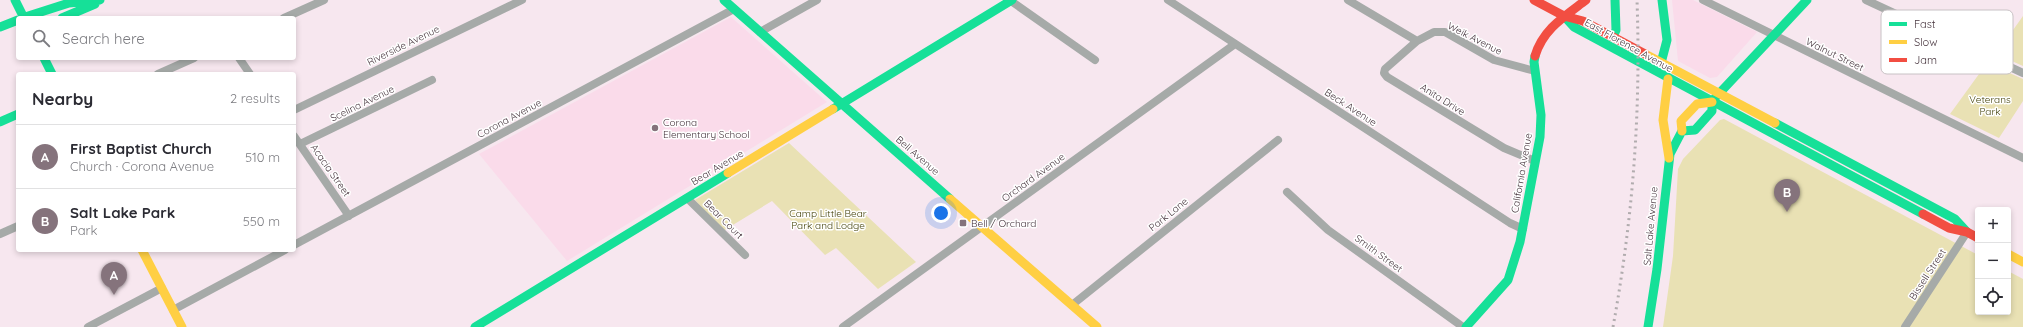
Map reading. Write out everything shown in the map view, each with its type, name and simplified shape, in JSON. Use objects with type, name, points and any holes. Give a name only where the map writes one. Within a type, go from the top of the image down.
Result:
[{"type":"street","points":[[15,0],[22,16]]},
{"type":"street","points":[[29,16],[69,3],[100,0]]},
{"type":"street","points":[[67,16],[103,0]]},
{"type":"street","points":[[288,16],[324,0]]},
{"type":"street","name":"Riverside Avenue","points":[[296,109],[522,0]]},
{"type":"street","name":"Bell Avenue","points":[[724,0],[1095,326]]},
{"type":"street","points":[[760,32],[817,0]]},
{"type":"street","points":[[1011,0],[1095,60]]},
{"type":"street","name":"Bear Avenue","points":[[475,327],[1011,0]]},
{"type":"street","name":"Beck Avenue","points":[[1168,0],[1523,230]]},
{"type":"street","points":[[1348,0],[1417,41]]},
{"type":"street","points":[[1534,0],[1564,16],[1586,0]]},
{"type":"street","points":[[1613,37],[1616,30],[1615,0]]},
{"type":"street","points":[[1661,62],[1666,57],[1667,46],[1662,0]]},
{"type":"street","name":"Walnut Street","points":[[1703,0],[2023,158]]},
{"type":"street","points":[[1682,131],[1695,130],[1712,112],[1712,102],[1806,0]]},
{"type":"street","points":[[1866,0],[1888,10]]},
{"type":"street","name":"Corona Avenue","points":[[296,244],[734,9]]},
{"type":"street","name":"East Florence Avenue","points":[[1564,16],[1583,21],[1661,62],[1955,220],[1967,232]]},
{"type":"street","name":"East Florence Avenue","points":[[1564,16],[1574,27],[1668,79],[1949,228],[1967,232],[1975,236]]},
{"type":"street","name":"California Avenue","points":[[1466,327],[1508,280],[1514,266],[1523,230],[1540,137],[1541,115],[1535,71],[1536,51],[1539,42],[1553,25],[1564,16]]},
{"type":"street","points":[[0,27],[16,21]]},
{"type":"street","name":"Weik Avenue","points":[[1417,41],[1432,31],[1436,30],[1445,32],[1494,60],[1535,71]]},
{"type":"street","name":"Anita Drive","points":[[1417,41],[1385,69],[1384,73],[1387,77],[1504,148],[1535,161]]},
{"type":"street","name":"Orchard Avenue","points":[[843,327],[1235,44]]},
{"type":"street","points":[[45,60],[51,72]]},
{"type":"street","points":[[162,72],[190,60]]},
{"type":"street","points":[[240,60],[249,72]]},
{"type":"street","points":[[2013,68],[2023,73]]},
{"type":"street","points":[[1668,79],[1663,120],[1669,158]]},
{"type":"street","name":"Scelina Avenue","points":[[300,144],[432,80]]},
{"type":"street","name":"Salt Lake Avenue","points":[[1648,327],[1658,269],[1669,158],[1674,141],[1682,131],[1681,121],[1697,104],[1712,102]]},
{"type":"street","points":[[0,122],[16,115]]},
{"type":"street","name":"Acacia Street","points":[[296,139],[349,216]]},
{"type":"street","name":"Park Lane","points":[[1072,305],[1278,140]]},
{"type":"street","name":"Smith Street","points":[[1287,192],[1328,230],[1463,327]]},
{"type":"street","name":"Bear Court","points":[[687,198],[744,255]]},
{"type":"street","points":[[0,234],[16,227]]},
{"type":"street","name":"Bissell Street","points":[[1905,327],[1967,232]]},
{"type":"street","points":[[143,252],[182,327]]},
{"type":"street","points":[[173,310],[281,252]]},
{"type":"street","points":[[2011,256],[2023,262]]},
{"type":"street","points":[[88,327],[162,288]]},
{"type":"shaded area","points":[[1672,0],[1693,0],[1757,32],[1717,77],[1710,78],[1678,61]]},
{"type":"shaded area","name":"Corona Elementary School","points":[[731,17],[827,102],[567,261],[479,154]]},
{"type":"green space","name":"Veterans Park","points":[[2023,16],[2023,66],[2013,62],[2013,30]]},
{"type":"green space","name":"Veterans Park","points":[[1979,74],[2012,74],[2023,79],[2023,101],[1999,138],[1950,114]]},
{"type":"green space","points":[[1724,119],[1975,253],[1975,315],[2011,315],[2011,273],[2023,279],[2023,327],[1663,327],[1673,256],[1678,169],[1683,159],[1720,120]]},
{"type":"green space","name":"Camp Little Bear Park and Lodge","points":[[789,143],[916,262],[878,289],[836,248],[825,255],[772,201],[723,231],[695,200]]},
{"type":"railway","points":[[1613,327],[1626,245],[1634,164],[1638,83],[1637,0]]},
{"type":"traffic: fast","points":[[15,0],[23,16]]},
{"type":"traffic: fast","points":[[28,16],[69,3],[100,0]]},
{"type":"traffic: fast","points":[[724,0],[950,199]]},
{"type":"traffic: fast","points":[[833,109],[1012,0]]},
{"type":"traffic: fast","points":[[1613,37],[1616,30],[1615,0]]},
{"type":"traffic: fast","points":[[1661,63],[1667,40],[1662,0]]},
{"type":"traffic: fast","points":[[1713,100],[1807,0]]},
{"type":"traffic: fast","points":[[67,16],[95,4]]},
{"type":"traffic: fast","points":[[1564,16],[1574,27],[1923,214]]},
{"type":"traffic: fast","points":[[0,27],[16,21]]},
{"type":"traffic: fast","points":[[1466,327],[1508,280],[1520,242],[1540,137],[1541,115],[1534,62],[1535,56]]},
{"type":"traffic: fast","points":[[45,60],[51,72]]},
{"type":"traffic: fast","points":[[1648,327],[1657,269],[1670,154],[1682,131],[1695,130],[1712,111],[1712,102]]},
{"type":"traffic: fast","points":[[0,122],[16,115]]},
{"type":"traffic: fast","points":[[1775,123],[1955,219],[1967,232]]},
{"type":"traffic: fast","points":[[475,327],[728,173]]},
{"type":"traffic: slow","points":[[1645,54],[1775,123]]},
{"type":"traffic: slow","points":[[1668,79],[1663,120],[1669,158]]},
{"type":"traffic: slow","points":[[1682,131],[1681,121],[1697,104],[1712,102]]},
{"type":"traffic: slow","points":[[728,173],[833,109]]},
{"type":"traffic: slow","points":[[950,199],[1097,327]]},
{"type":"traffic: slow","points":[[143,252],[182,327]]},
{"type":"traffic: slow","points":[[2011,256],[2023,262]]},
{"type":"traffic: jam","points":[[1534,0],[1564,16],[1583,21],[1645,54]]},
{"type":"traffic: jam","points":[[1535,56],[1542,38],[1548,31],[1562,17],[1586,0]]},
{"type":"traffic: jam","points":[[1923,214],[1949,228],[1967,232],[1975,236]]},
{"type":"place","name":"Corona Elementary School","points":[[655,128]]},
{"type":"place","name":"Salt Lake Park","points":[[1787,212]]},
{"type":"place","name":"Bell / Orchard","points":[[963,223]]},
{"type":"place","name":"First Baptist Church","points":[[114,295]]}]
